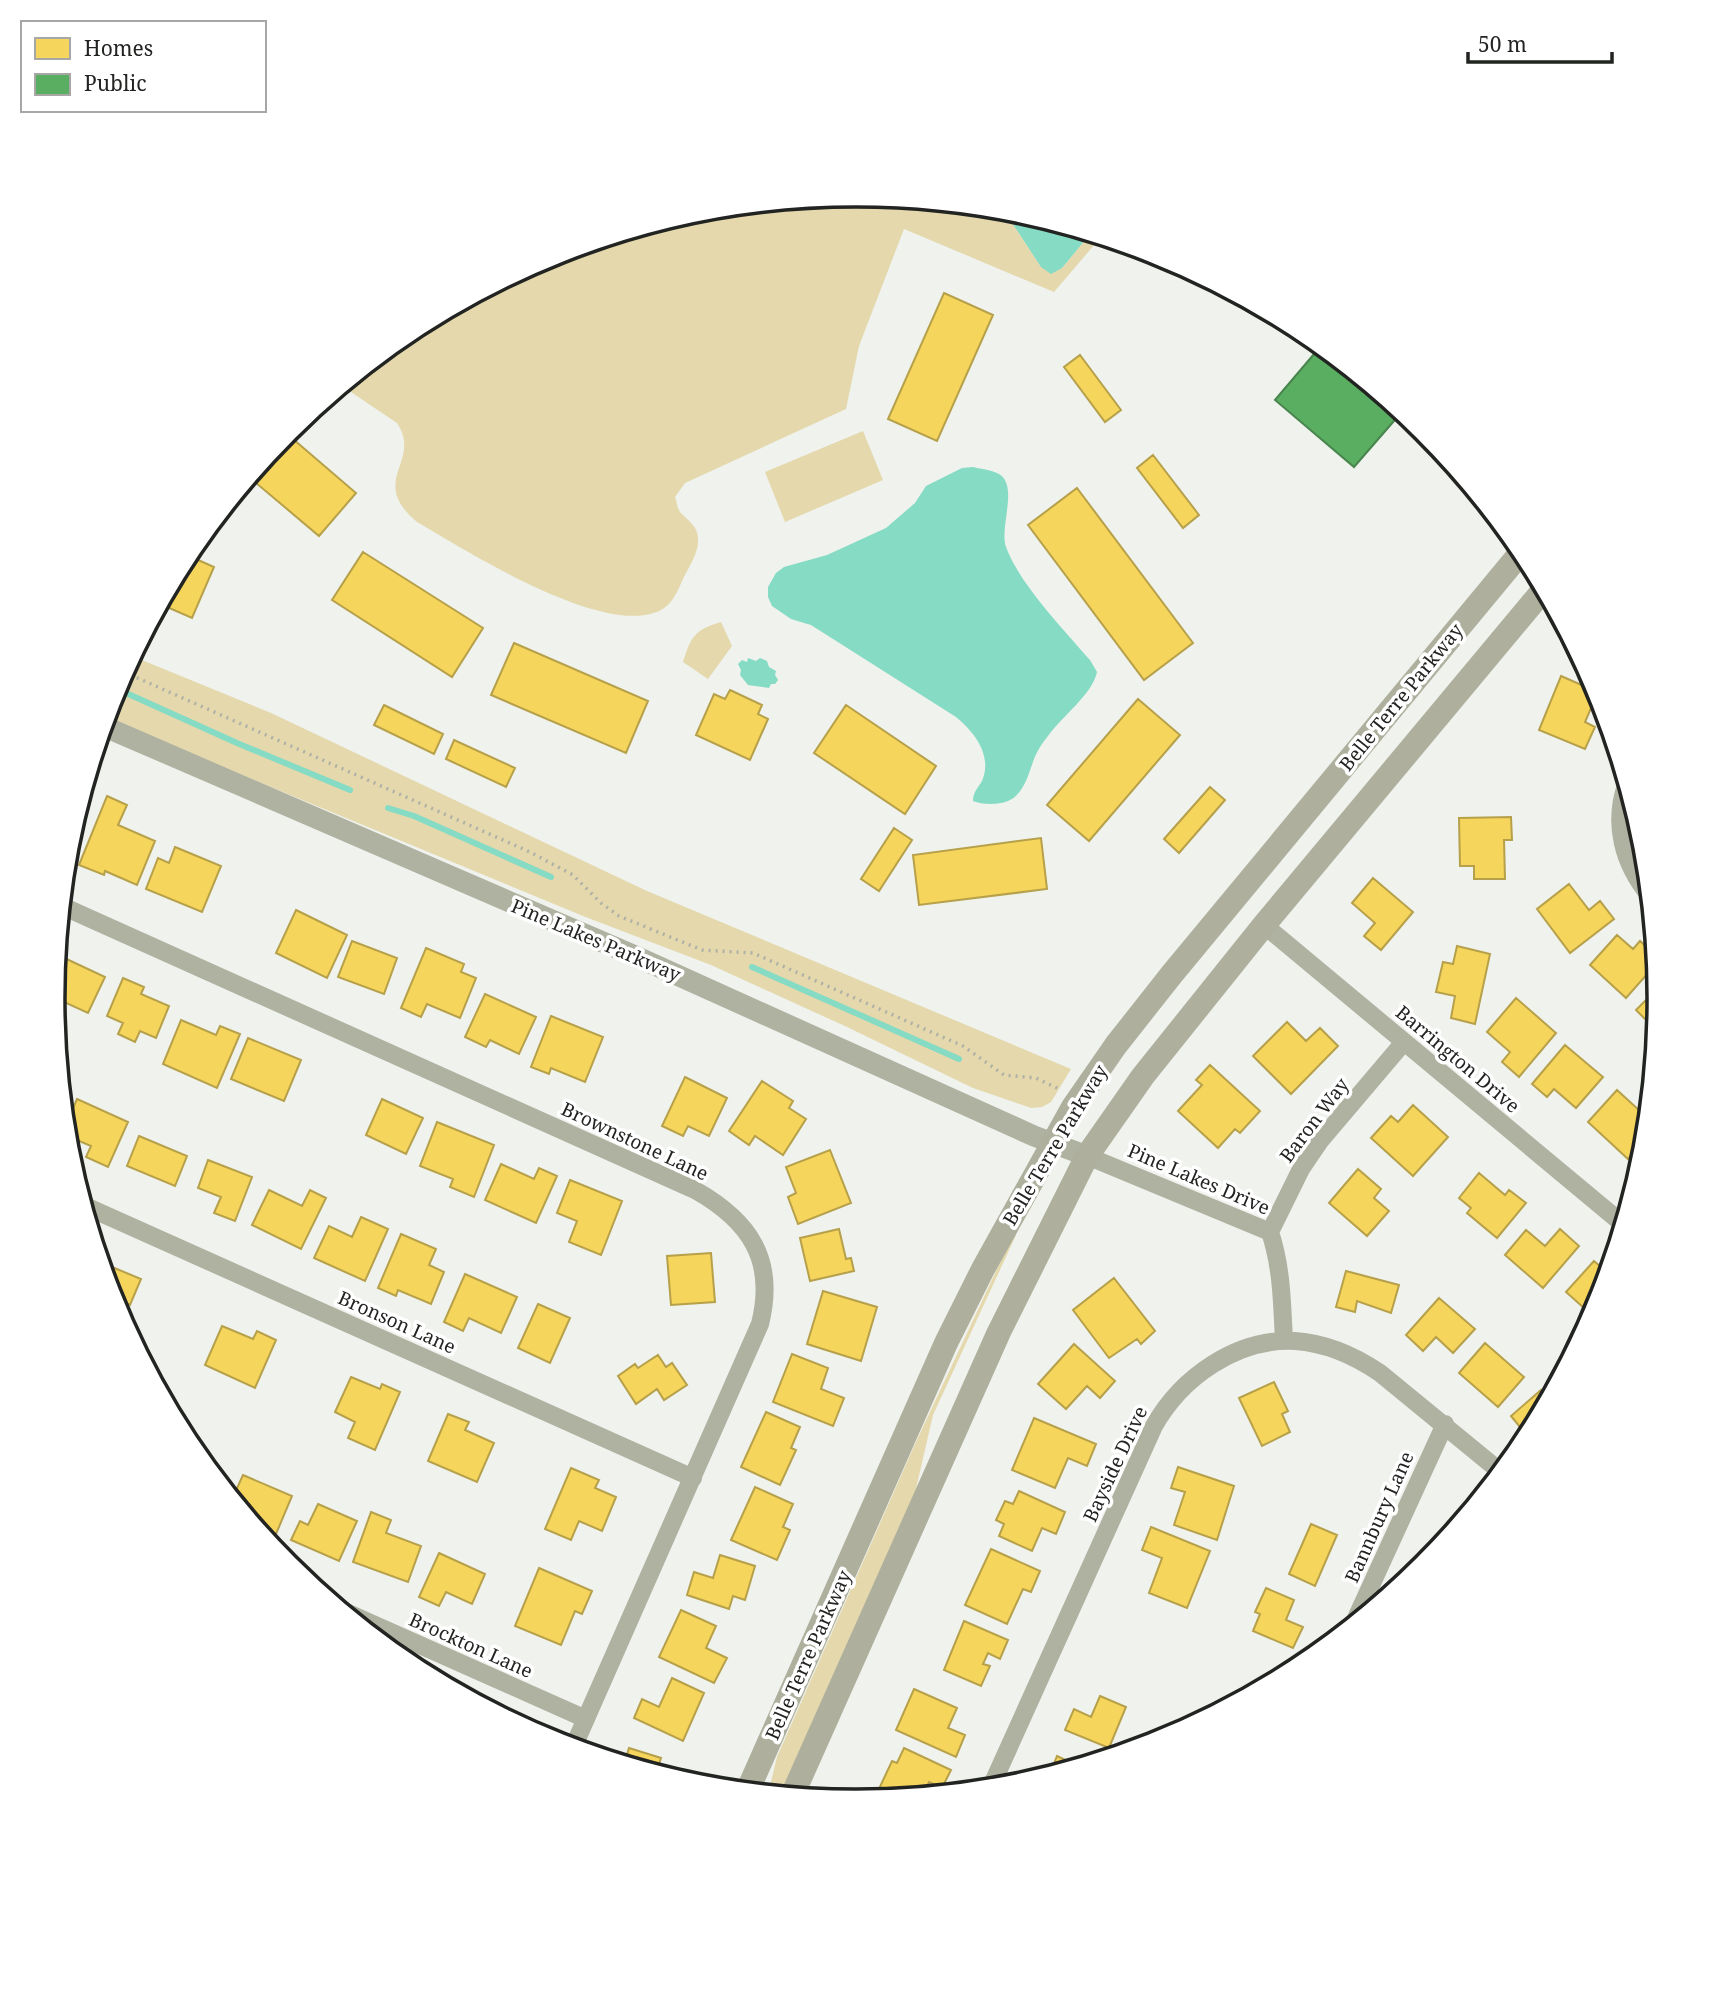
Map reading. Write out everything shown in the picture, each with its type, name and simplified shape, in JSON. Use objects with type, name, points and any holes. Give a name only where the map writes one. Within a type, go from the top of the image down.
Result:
[{"type":"main road","name":"Belle Terre Parkway","points":[[751,1783],[946,1343],[1021,1197],[1073,1107],[1116,1045],[1172,974],[1515,559]]},
{"type":"main road","name":"Belle Terre Parkway","points":[[796,1788],[999,1332],[1087,1156],[1143,1076],[1264,925],[1538,596]]},
{"type":"street","name":"Pine Lakes Parkway","points":[[112,730],[635,956],[1087,1156]]},
{"type":"street","points":[[1623,801],[1620,811],[1621,839],[1631,867],[1638,878]]},
{"type":"street","name":"Brownstone Lane","points":[[70,910],[695,1189],[732,1214],[755,1245],[764,1271],[765,1300],[756,1336],[577,1739]]},
{"type":"street","name":"Barrington Drive","points":[[1264,925],[1616,1219]]},
{"type":"street","name":"Baron Way","points":[[1270,1232],[1301,1169],[1320,1141],[1404,1042]]},
{"type":"street","name":"Pine Lakes Drive","points":[[1087,1156],[1270,1232],[1281,1283],[1284,1341]]},
{"type":"street","name":"Bronson Lane","points":[[94,1210],[693,1478]]},
{"type":"street","name":"Bayside Drive","points":[[995,1777],[1159,1416],[1180,1389],[1209,1366],[1257,1346],[1284,1341],[1319,1345],[1359,1360],[1390,1380],[1495,1467]]},
{"type":"street","name":"Bannbury Lane","points":[[1360,1609],[1444,1424]]},
{"type":"street","name":"Brockton Lane","points":[[370,1623],[586,1719]]},
{"type":"path","points":[[134,676],[530,852],[573,875],[601,903],[619,916],[702,950],[754,953],[963,1046],[1004,1075],[1036,1078],[1063,1092]]},
{"type":"shaded area","points":[[805,208],[908,208],[1012,222],[1041,267],[1062,268],[1084,241],[1095,244],[1054,292],[904,229],[859,346],[846,409],[685,483],[675,497],[679,510],[697,532],[698,547],[676,594],[661,610],[636,616],[606,613],[572,603],[501,570],[417,522],[403,507],[396,494],[404,449],[403,437],[397,423],[349,391],[417,340],[506,288],[602,249],[652,234],[702,222]]},
{"type":"shaded area","points":[[1012,222],[1084,241],[1062,268],[1051,274],[1041,267]]},
{"type":"shaded area","points":[[863,431],[883,480],[785,522],[765,472]]},
{"type":"shaded area","points":[[973,467],[999,474],[1005,480],[1008,497],[1005,539],[1012,561],[1031,591],[1090,660],[1097,672],[1083,697],[1040,747],[1019,792],[1010,800],[997,804],[973,801],[982,781],[985,762],[980,745],[963,723],[811,625],[791,619],[772,606],[768,597],[768,587],[776,573],[784,567],[827,555],[886,528],[915,503],[926,486],[962,468]]},
{"type":"shaded area","points":[[721,622],[732,646],[708,679],[683,662],[695,636],[705,628]]},
{"type":"shaded area","points":[[748,658],[767,661],[769,667],[776,671],[778,680],[775,684],[771,684],[769,688],[748,685],[740,675],[738,664],[742,660],[747,662]]},
{"type":"shaded area","points":[[141,660],[271,713],[647,891],[1071,1069],[1051,1102],[1042,1107],[1031,1108],[973,1088],[711,965],[583,916],[116,720]]},
{"type":"shaded area","points":[[1014,1233],[1016,1235],[933,1415],[915,1493],[784,1787],[770,1785],[777,1757],[915,1444]]},
{"type":"building: Homes","points":[[944,293],[993,315],[937,441],[888,419]]},
{"type":"building: Homes","points":[[1080,355],[1121,410],[1105,422],[1064,367]]},
{"type":"building: Homes","points":[[295,441],[356,493],[319,536],[256,483]]},
{"type":"building: Homes","points":[[1153,455],[1199,515],[1183,528],[1137,468]]},
{"type":"building: Homes","points":[[1077,488],[1193,643],[1144,680],[1028,525]]},
{"type":"building: Homes","points":[[363,552],[483,628],[452,677],[332,600]]},
{"type":"building: Homes","points":[[198,560],[214,567],[192,618],[168,608]]},
{"type":"building: Homes","points":[[514,643],[648,701],[626,753],[491,695]]},
{"type":"building: Homes","points":[[1561,676],[1584,686],[1593,709],[1585,722],[1595,727],[1585,749],[1539,730]]},
{"type":"building: Homes","points":[[730,690],[762,705],[758,714],[768,719],[750,760],[696,735],[714,694],[725,699]]},
{"type":"building: Homes","points":[[1138,699],[1180,735],[1089,841],[1047,805]]},
{"type":"building: Homes","points":[[384,705],[443,734],[434,754],[374,725]]},
{"type":"building: Homes","points":[[846,705],[936,766],[905,814],[814,753]]},
{"type":"building: Homes","points":[[454,740],[515,768],[506,787],[446,759]]},
{"type":"building: Homes","points":[[1210,787],[1225,800],[1179,853],[1164,839]]},
{"type":"building: Homes","points":[[107,796],[127,805],[118,825],[155,841],[137,885],[105,871],[104,875],[79,865]]},
{"type":"building: Homes","points":[[1511,817],[1512,840],[1504,840],[1505,879],[1474,879],[1474,866],[1460,866],[1459,818]]},
{"type":"building: Homes","points":[[894,828],[912,840],[879,891],[861,879]]},
{"type":"building: Homes","points":[[1041,838],[1047,889],[919,905],[913,855]]},
{"type":"building: Homes","points":[[175,847],[221,866],[202,912],[146,889],[158,858],[169,863]]},
{"type":"building: Homes","points":[[1373,878],[1413,912],[1381,950],[1364,936],[1375,923],[1352,903]]},
{"type":"building: Homes","points":[[1569,884],[1589,910],[1600,901],[1614,919],[1570,953],[1537,909]]},
{"type":"building: Homes","points":[[296,910],[347,935],[327,978],[276,953]]},
{"type":"building: Homes","points":[[1617,935],[1633,949],[1640,941],[1647,947],[1648,974],[1626,998],[1590,965]]},
{"type":"building: Homes","points":[[352,941],[397,958],[384,994],[338,977]]},
{"type":"building: Homes","points":[[1457,946],[1490,954],[1475,1024],[1451,1018],[1455,996],[1436,992],[1443,962],[1453,964]]},
{"type":"building: Homes","points":[[426,948],[464,964],[461,972],[476,978],[460,1018],[427,1004],[421,1017],[401,1008]]},
{"type":"building: Homes","points":[[66,959],[105,977],[88,1013],[65,1003]]},
{"type":"building: Homes","points":[[123,978],[144,987],[141,994],[169,1006],[156,1038],[140,1031],[135,1042],[118,1034],[123,1023],[107,1016]]},
{"type":"building: Homes","points":[[485,994],[536,1017],[519,1054],[490,1040],[486,1047],[465,1037]]},
{"type":"building: Homes","points":[[1516,998],[1556,1033],[1519,1077],[1502,1062],[1510,1052],[1487,1032]]},
{"type":"building: Homes","points":[[1648,998],[1648,1022],[1636,1010]]},
{"type":"building: Homes","points":[[551,1016],[603,1037],[585,1082],[551,1068],[549,1074],[531,1067]]},
{"type":"building: Homes","points":[[181,1020],[216,1035],[220,1026],[240,1034],[217,1088],[163,1064]]},
{"type":"building: Homes","points":[[1287,1022],[1306,1041],[1320,1028],[1338,1046],[1291,1094],[1253,1056]]},
{"type":"building: Homes","points":[[248,1038],[301,1060],[284,1101],[231,1079]]},
{"type":"building: Homes","points":[[1565,1045],[1603,1077],[1576,1108],[1554,1089],[1547,1097],[1532,1084]]},
{"type":"building: Homes","points":[[1210,1065],[1260,1111],[1240,1133],[1235,1129],[1218,1148],[1178,1111],[1202,1085],[1196,1080]]},
{"type":"building: Homes","points":[[685,1077],[727,1098],[709,1136],[688,1126],[683,1136],[662,1126]]},
{"type":"building: Homes","points":[[762,1081],[793,1101],[789,1108],[806,1119],[783,1155],[755,1136],[749,1145],[729,1131]]},
{"type":"building: Homes","points":[[1617,1090],[1640,1111],[1633,1154],[1628,1159],[1588,1122]]},
{"type":"building: Homes","points":[[77,1099],[128,1122],[108,1167],[86,1157],[91,1146],[78,1140],[73,1108]]},
{"type":"building: Homes","points":[[382,1099],[423,1118],[406,1154],[366,1135]]},
{"type":"building: Homes","points":[[1413,1105],[1448,1137],[1413,1176],[1371,1138],[1391,1116],[1398,1122]]},
{"type":"building: Homes","points":[[437,1122],[494,1145],[474,1197],[450,1187],[453,1179],[420,1166]]},
{"type":"building: Homes","points":[[139,1136],[187,1156],[175,1186],[127,1166]]},
{"type":"building: Homes","points":[[830,1150],[851,1203],[798,1224],[788,1197],[796,1193],[786,1167]]},
{"type":"building: Homes","points":[[208,1160],[252,1177],[235,1221],[214,1213],[221,1197],[198,1188]]},
{"type":"building: Homes","points":[[501,1164],[534,1179],[539,1168],[557,1176],[536,1223],[485,1200]]},
{"type":"building: Homes","points":[[1358,1169],[1381,1189],[1374,1198],[1389,1211],[1367,1236],[1329,1203]]},
{"type":"building: Homes","points":[[1479,1173],[1505,1195],[1509,1190],[1526,1203],[1497,1238],[1467,1213],[1471,1208],[1459,1198]]},
{"type":"building: Homes","points":[[570,1180],[622,1201],[601,1255],[569,1242],[577,1221],[557,1213]]},
{"type":"building: Homes","points":[[269,1190],[302,1206],[310,1190],[326,1198],[301,1249],[252,1225]]},
{"type":"building: Homes","points":[[361,1217],[388,1229],[365,1281],[314,1258],[329,1226],[352,1237]]},
{"type":"building: Homes","points":[[839,1229],[846,1259],[851,1258],[854,1271],[810,1281],[800,1238]]},
{"type":"building: Homes","points":[[1560,1229],[1579,1246],[1543,1288],[1505,1255],[1526,1230],[1545,1246]]},
{"type":"building: Homes","points":[[401,1234],[436,1249],[429,1265],[444,1272],[431,1304],[398,1290],[396,1296],[378,1288]]},
{"type":"building: Homes","points":[[711,1253],[715,1302],[671,1305],[667,1256]]},
{"type":"building: Homes","points":[[1594,1261],[1601,1267],[1585,1309],[1566,1292]]},
{"type":"building: Homes","points":[[112,1267],[141,1279],[130,1305],[126,1303]]},
{"type":"building: Homes","points":[[1346,1271],[1399,1285],[1391,1313],[1357,1301],[1355,1312],[1336,1307]]},
{"type":"building: Homes","points":[[465,1274],[517,1297],[501,1333],[469,1318],[463,1331],[444,1322]]},
{"type":"building: Homes","points":[[1114,1278],[1155,1331],[1141,1344],[1137,1339],[1109,1358],[1073,1310]]},
{"type":"building: Homes","points":[[823,1291],[877,1307],[861,1361],[807,1344]]},
{"type":"building: Homes","points":[[1439,1298],[1475,1329],[1453,1353],[1436,1337],[1423,1351],[1406,1335]]},
{"type":"building: Homes","points":[[538,1304],[570,1318],[550,1363],[518,1348]]},
{"type":"building: Homes","points":[[222,1326],[253,1339],[257,1331],[276,1340],[255,1388],[205,1365]]},
{"type":"building: Homes","points":[[1485,1343],[1524,1377],[1498,1407],[1459,1373]]},
{"type":"building: Homes","points":[[1074,1344],[1115,1381],[1100,1398],[1087,1386],[1066,1409],[1038,1384]]},
{"type":"building: Homes","points":[[792,1354],[828,1368],[821,1389],[844,1398],[833,1426],[773,1402]]},
{"type":"building: Homes","points":[[658,1355],[666,1367],[672,1363],[687,1385],[664,1400],[657,1389],[636,1404],[618,1376],[635,1364],[638,1368]]},
{"type":"building: Homes","points":[[351,1377],[380,1389],[382,1384],[400,1392],[375,1450],[348,1438],[355,1422],[335,1412]]},
{"type":"building: Homes","points":[[1274,1382],[1288,1411],[1282,1414],[1290,1432],[1262,1446],[1239,1398]]},
{"type":"building: Homes","points":[[1541,1390],[1543,1392],[1521,1428],[1511,1416]]},
{"type":"building: Homes","points":[[766,1412],[800,1427],[791,1448],[796,1450],[780,1485],[741,1467]]},
{"type":"building: Homes","points":[[448,1414],[469,1422],[465,1430],[494,1443],[477,1482],[428,1461]]},
{"type":"building: Homes","points":[[1034,1418],[1096,1444],[1087,1466],[1068,1458],[1055,1488],[1012,1470]]},
{"type":"building: Homes","points":[[1178,1467],[1234,1486],[1217,1540],[1174,1525],[1185,1492],[1171,1488]]},
{"type":"building: Homes","points":[[571,1468],[599,1480],[595,1488],[616,1497],[602,1531],[579,1521],[571,1540],[545,1529]]},
{"type":"building: Homes","points":[[243,1475],[292,1496],[276,1534],[261,1521],[236,1490]]},
{"type":"building: Homes","points":[[755,1487],[793,1504],[783,1527],[790,1530],[777,1560],[731,1540]]},
{"type":"building: Homes","points":[[1019,1491],[1065,1512],[1056,1534],[1042,1528],[1032,1551],[999,1536],[1004,1524],[996,1520],[1005,1501],[1013,1504]]},
{"type":"building: Homes","points":[[318,1504],[357,1521],[339,1561],[291,1540],[300,1521],[308,1525]]},
{"type":"building: Homes","points":[[371,1512],[391,1520],[386,1533],[421,1546],[408,1582],[353,1562]]},
{"type":"building: Homes","points":[[1311,1524],[1337,1535],[1315,1586],[1289,1574]]},
{"type":"building: Homes","points":[[1151,1527],[1210,1551],[1187,1608],[1149,1593],[1162,1558],[1142,1550]]},
{"type":"building: Homes","points":[[991,1549],[1040,1571],[1031,1592],[1023,1589],[1007,1624],[965,1605]]},
{"type":"building: Homes","points":[[439,1553],[485,1574],[472,1604],[446,1592],[439,1606],[419,1597]]},
{"type":"building: Homes","points":[[720,1555],[755,1566],[745,1600],[733,1596],[729,1609],[687,1595],[694,1572],[713,1578]]},
{"type":"building: Homes","points":[[539,1568],[592,1591],[582,1614],[575,1611],[561,1645],[515,1626]]},
{"type":"building: Homes","points":[[1266,1588],[1294,1600],[1286,1620],[1303,1627],[1293,1648],[1253,1631],[1260,1614],[1255,1612]]},
{"type":"building: Homes","points":[[681,1610],[716,1626],[706,1648],[727,1658],[714,1683],[659,1657]]},
{"type":"building: Homes","points":[[964,1621],[1008,1640],[1000,1659],[988,1653],[983,1664],[990,1666],[981,1686],[944,1670]]},
{"type":"building: Homes","points":[[672,1678],[704,1693],[683,1741],[634,1718],[642,1699],[659,1707]]},
{"type":"building: Homes","points":[[914,1689],[957,1708],[948,1728],[965,1735],[956,1757],[896,1730]]},
{"type":"building: Homes","points":[[1100,1696],[1126,1707],[1109,1748],[1065,1730],[1074,1709],[1091,1717]]},
{"type":"building: Homes","points":[[629,1748],[661,1758],[659,1765],[627,1755]]},
{"type":"building: Homes","points":[[904,1748],[951,1770],[944,1785],[929,1782],[927,1787],[879,1790],[892,1761],[897,1763]]},
{"type":"building: Homes","points":[[1057,1756],[1068,1761],[1061,1763],[1053,1765]]},
{"type":"building: Public","points":[[1315,353],[1396,419],[1354,467],[1275,400]]},
{"type":"waterway","points":[[126,693],[350,790]]},
{"type":"waterway","points":[[388,808],[414,816],[551,877]]},
{"type":"waterway","points":[[752,967],[959,1059]]}]
